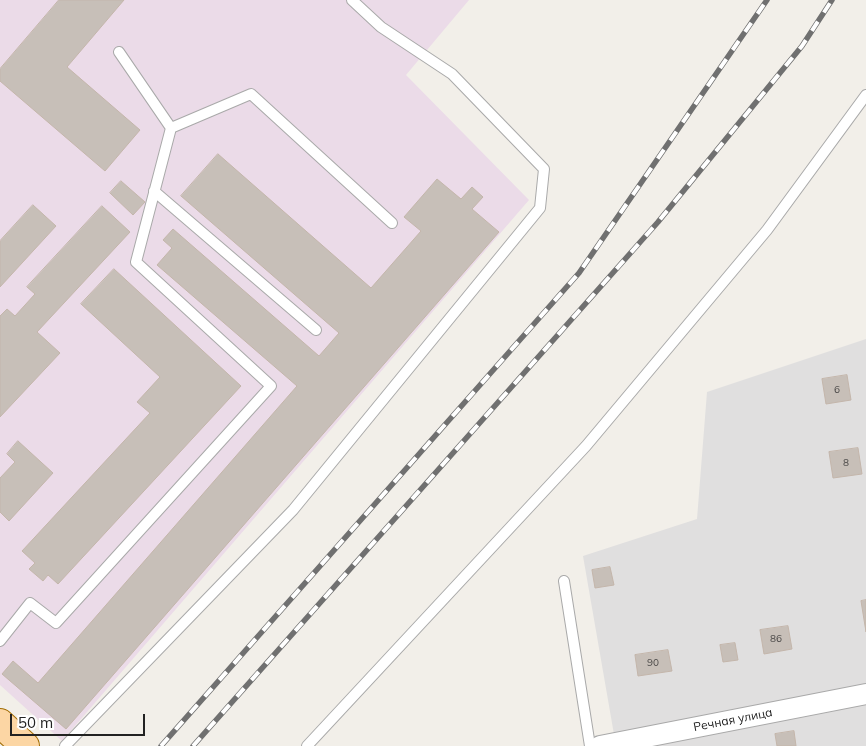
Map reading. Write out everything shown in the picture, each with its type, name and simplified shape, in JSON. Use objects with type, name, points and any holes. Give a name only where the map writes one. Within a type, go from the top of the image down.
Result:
[{"type":"main road","points":[[0,723],[26,746]]},
{"type":"street","name":"Речная улица","points":[[600,746],[866,694]]},
{"type":"lane","points":[[65,746],[293,510],[540,208],[544,169],[452,74],[381,27],[352,0]]},
{"type":"lane","points":[[0,641],[30,603],[56,623],[271,386],[136,262],[171,128],[119,52]]},
{"type":"lane","points":[[171,128],[251,94],[392,223]]},
{"type":"lane","points":[[307,746],[586,446],[767,230],[866,94]]},
{"type":"lane","points":[[154,191],[316,330]]},
{"type":"lane","points":[[564,581],[590,746]]},
{"type":"shaded area","points":[[0,0],[469,0],[406,75],[529,200],[62,741],[0,685]]},
{"type":"shaded area","points":[[866,339],[866,746],[616,746],[583,556],[697,519],[707,392]]},
{"type":"building","points":[[59,0],[124,0],[67,67],[140,130],[105,171],[0,81],[0,69]]},
{"type":"building","points":[[218,154],[371,288],[421,231],[404,217],[437,179],[461,199],[472,187],[483,197],[472,209],[499,232],[66,729],[2,674],[13,661],[38,683],[297,386],[157,265],[172,248],[163,240],[173,229],[319,356],[339,333],[181,196]]},
{"type":"building","points":[[121,181],[145,202],[133,215],[110,193]]},
{"type":"building","points":[[33,205],[56,226],[0,287],[0,241]]},
{"type":"building","points":[[102,206],[130,232],[37,332],[60,353],[0,417],[0,316],[7,309],[15,316],[35,294],[27,287]]},
{"type":"building","points":[[114,269],[241,386],[58,584],[48,575],[43,581],[29,569],[35,563],[22,551],[150,413],[137,402],[160,377],[81,304]]},
{"type":"building","points":[[847,375],[851,400],[826,404],[822,379]]},
{"type":"building","points":[[18,441],[53,473],[9,521],[0,512],[0,478],[15,462],[7,454]]},
{"type":"building","points":[[858,448],[862,474],[833,478],[829,452]]},
{"type":"building","points":[[610,567],[614,585],[595,588],[592,570]]},
{"type":"building","points":[[866,600],[866,632],[861,601]]},
{"type":"building","points":[[788,626],[792,649],[764,654],[760,630]]},
{"type":"building","points":[[735,643],[738,660],[723,662],[720,645]]},
{"type":"building","points":[[668,650],[672,671],[638,676],[635,655]]},
{"type":"building","points":[[794,731],[796,746],[777,746],[775,734]]},
{"type":"railway","points":[[161,746],[579,273],[767,0]]},
{"type":"railway","points":[[193,746],[658,222],[802,46],[832,0]]}]
